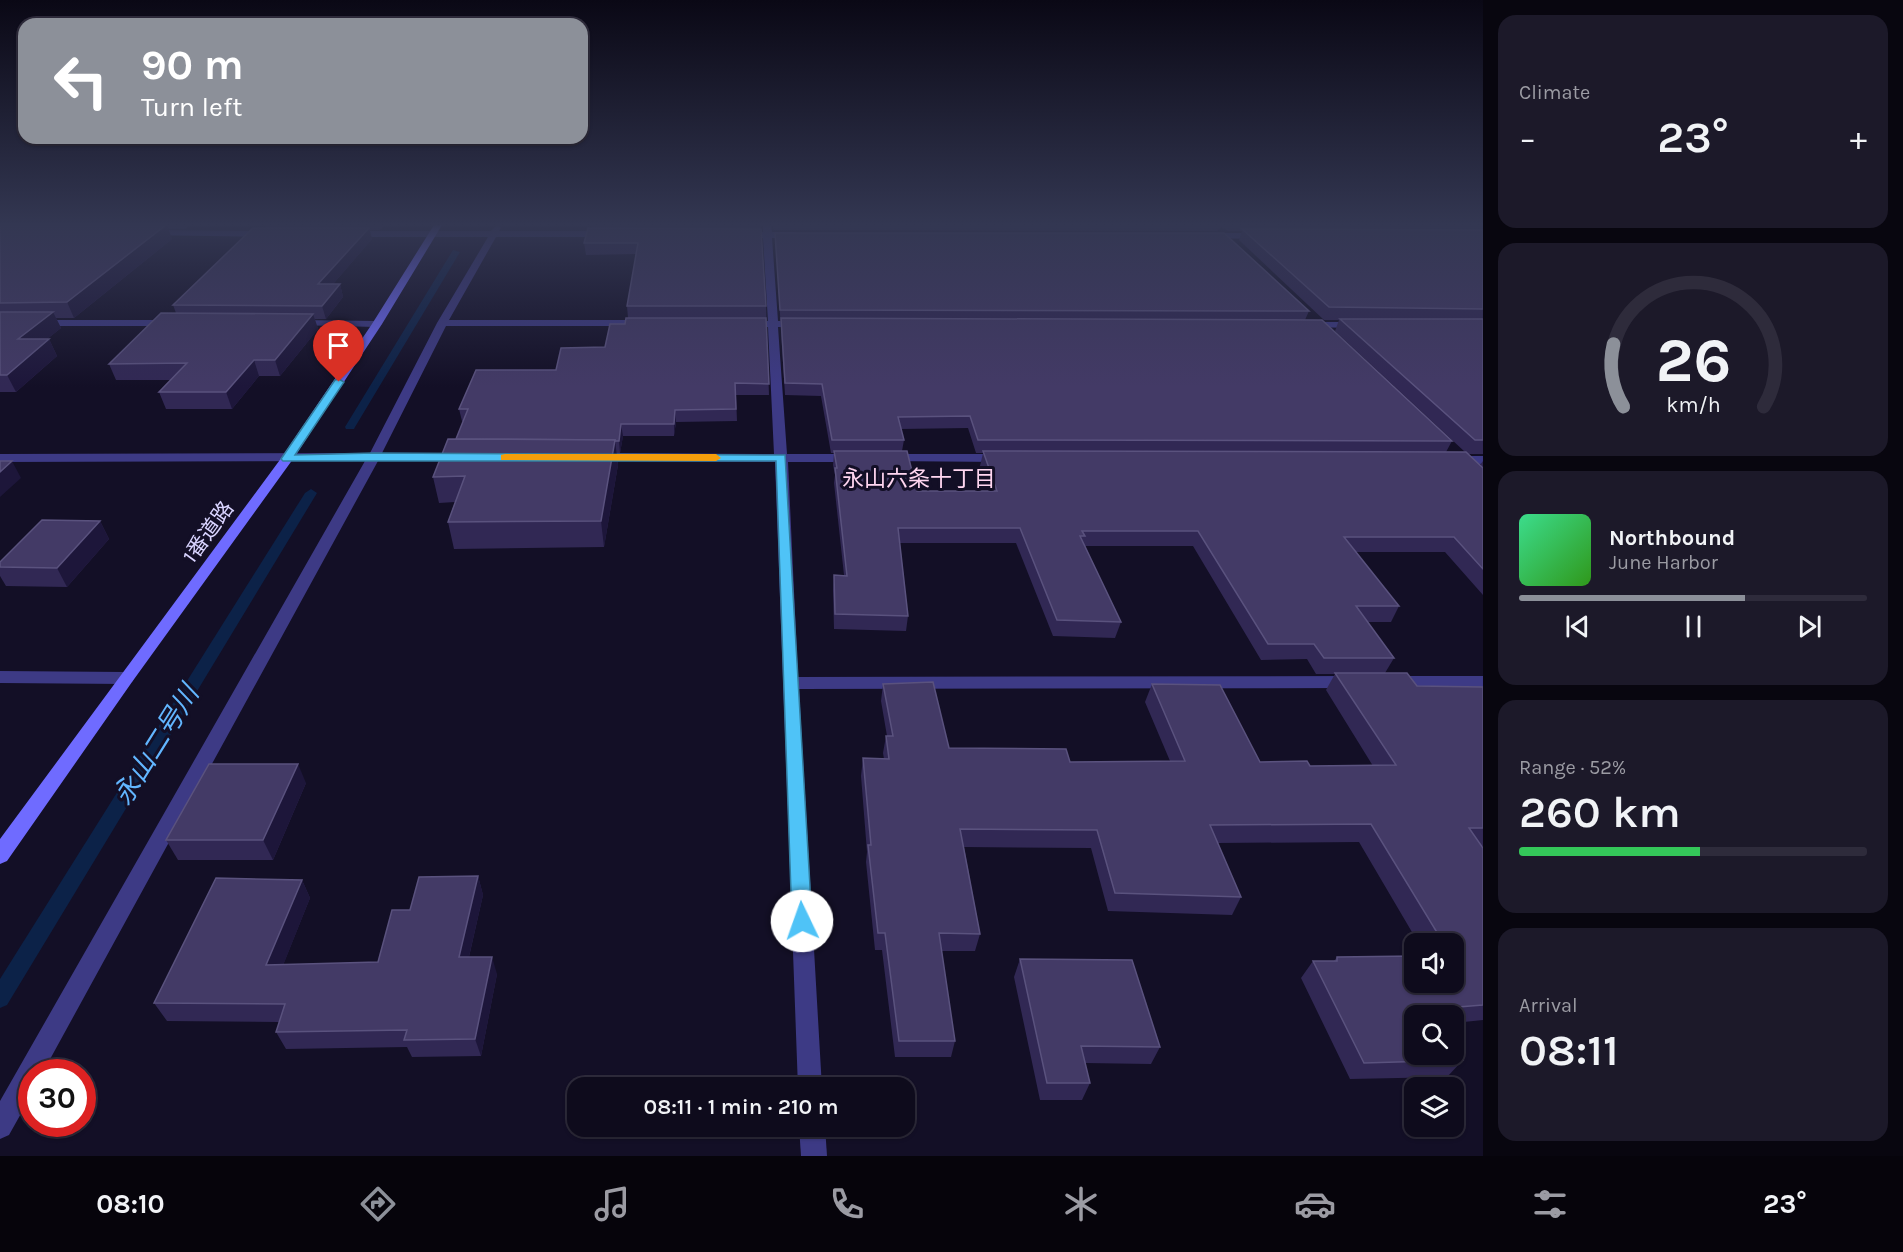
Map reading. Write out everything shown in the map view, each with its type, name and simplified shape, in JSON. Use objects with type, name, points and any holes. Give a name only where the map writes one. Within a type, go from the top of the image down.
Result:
[{"type":"street","name":"1番道路","points":[[0,855],[126,678],[287,459],[405,279]]},
{"type":"street","points":[[0,1126],[374,457],[442,323],[468,279]]},
{"type":"street","points":[[769,279],[781,458],[809,1077]]},
{"type":"street","points":[[0,323],[177,323]]},
{"type":"street","points":[[283,323],[377,324]]},
{"type":"street","points":[[442,323],[654,323]]},
{"type":"street","points":[[736,324],[807,324]]},
{"type":"street","points":[[1296,325],[1367,325]]},
{"type":"street","points":[[1438,459],[1458,456],[1483,460]]},
{"type":"street","points":[[1458,456],[1476,472]]},
{"type":"street","points":[[0,458],[470,457]]},
{"type":"street","points":[[578,457],[1020,458]]},
{"type":"street","points":[[0,677],[126,678]]},
{"type":"street","points":[[790,683],[1483,682]]},
{"type":"street","points":[[813,1137],[814,1156]]},
{"type":"building","points":[[0,279],[97,279],[67,302],[0,303]]},
{"type":"building","points":[[200,279],[323,279],[318,284],[340,284],[322,306],[173,305]]},
{"type":"building","points":[[632,279],[764,279],[766,306],[627,306]]},
{"type":"building","points":[[778,279],[1274,279],[1309,311],[780,310]]},
{"type":"building","points":[[1298,279],[1483,279],[1483,309],[1329,307]]},
{"type":"building","points":[[0,312],[53,312],[18,339],[49,339],[7,375],[0,375]]},
{"type":"building","points":[[161,313],[313,314],[275,360],[254,360],[226,392],[159,392],[187,363],[109,364]]},
{"type":"building","points":[[626,318],[766,318],[769,384],[735,383],[736,409],[675,410],[674,424],[621,424],[619,441],[456,439],[468,409],[459,409],[476,370],[556,370],[561,348],[605,347],[610,324],[625,324]]},
{"type":"building","points":[[781,318],[1322,320],[1452,441],[978,440],[970,416],[898,417],[904,440],[832,440],[822,384],[785,383]]},
{"type":"building","points":[[1340,319],[1483,319],[1483,440],[1475,440]]},
{"type":"building","points":[[448,439],[615,440],[601,521],[448,522],[465,476],[433,477]]},
{"type":"building","points":[[834,451],[907,451],[917,491],[997,491],[983,451],[1466,452],[1483,468],[1483,569],[1454,537],[1344,537],[1399,606],[1356,606],[1394,658],[1324,658],[1314,644],[1268,644],[1198,531],[1082,531],[1085,536],[1080,536],[1121,622],[1057,620],[1020,528],[898,528],[908,616],[835,614],[834,575],[847,576]]},
{"type":"building","points":[[0,461],[12,461],[0,472]]},
{"type":"building","points":[[42,520],[100,521],[57,568],[0,567],[0,562]]},
{"type":"building","points":[[1335,673],[1407,673],[1417,686],[1483,687],[1483,828],[1469,828],[1483,848],[1483,1005],[1404,1005],[1404,1062],[1364,1063],[1313,961],[1337,961],[1337,957],[1404,956],[1404,993],[1464,993],[1464,933],[1437,933],[1371,824],[1210,825],[1241,897],[1115,893],[1097,830],[960,829],[980,934],[939,933],[955,1041],[899,1041],[885,933],[878,933],[868,845],[871,845],[863,758],[889,759],[886,736],[893,736],[883,684],[933,682],[949,748],[1066,749],[1070,762],[1185,761],[1152,684],[1220,685],[1260,762],[1307,761],[1310,766],[1396,765]]},
{"type":"building","points":[[209,764],[298,764],[263,840],[166,840]]},
{"type":"building","points":[[478,876],[459,957],[492,957],[475,1039],[404,1040],[407,1030],[276,1032],[285,1004],[154,1003],[216,878],[302,880],[266,965],[378,962],[392,910],[410,910],[419,877]]},
{"type":"building","points":[[1020,959],[1132,960],[1160,1047],[1081,1046],[1090,1083],[1047,1083]]},
{"type":"waterway","name":"永山二号川","points":[[350,427],[440,279]]},
{"type":"waterway","name":"永山二号川","points":[[0,998],[311,493]]},
{"type":"slow traffic","points":[[505,457],[716,458]]},
{"type":"district","name":"永山六条十丁目","points":[[919,478]]},
{"type":"route","points":[[339,382],[287,459],[374,457],[781,458],[802,921]]}]
